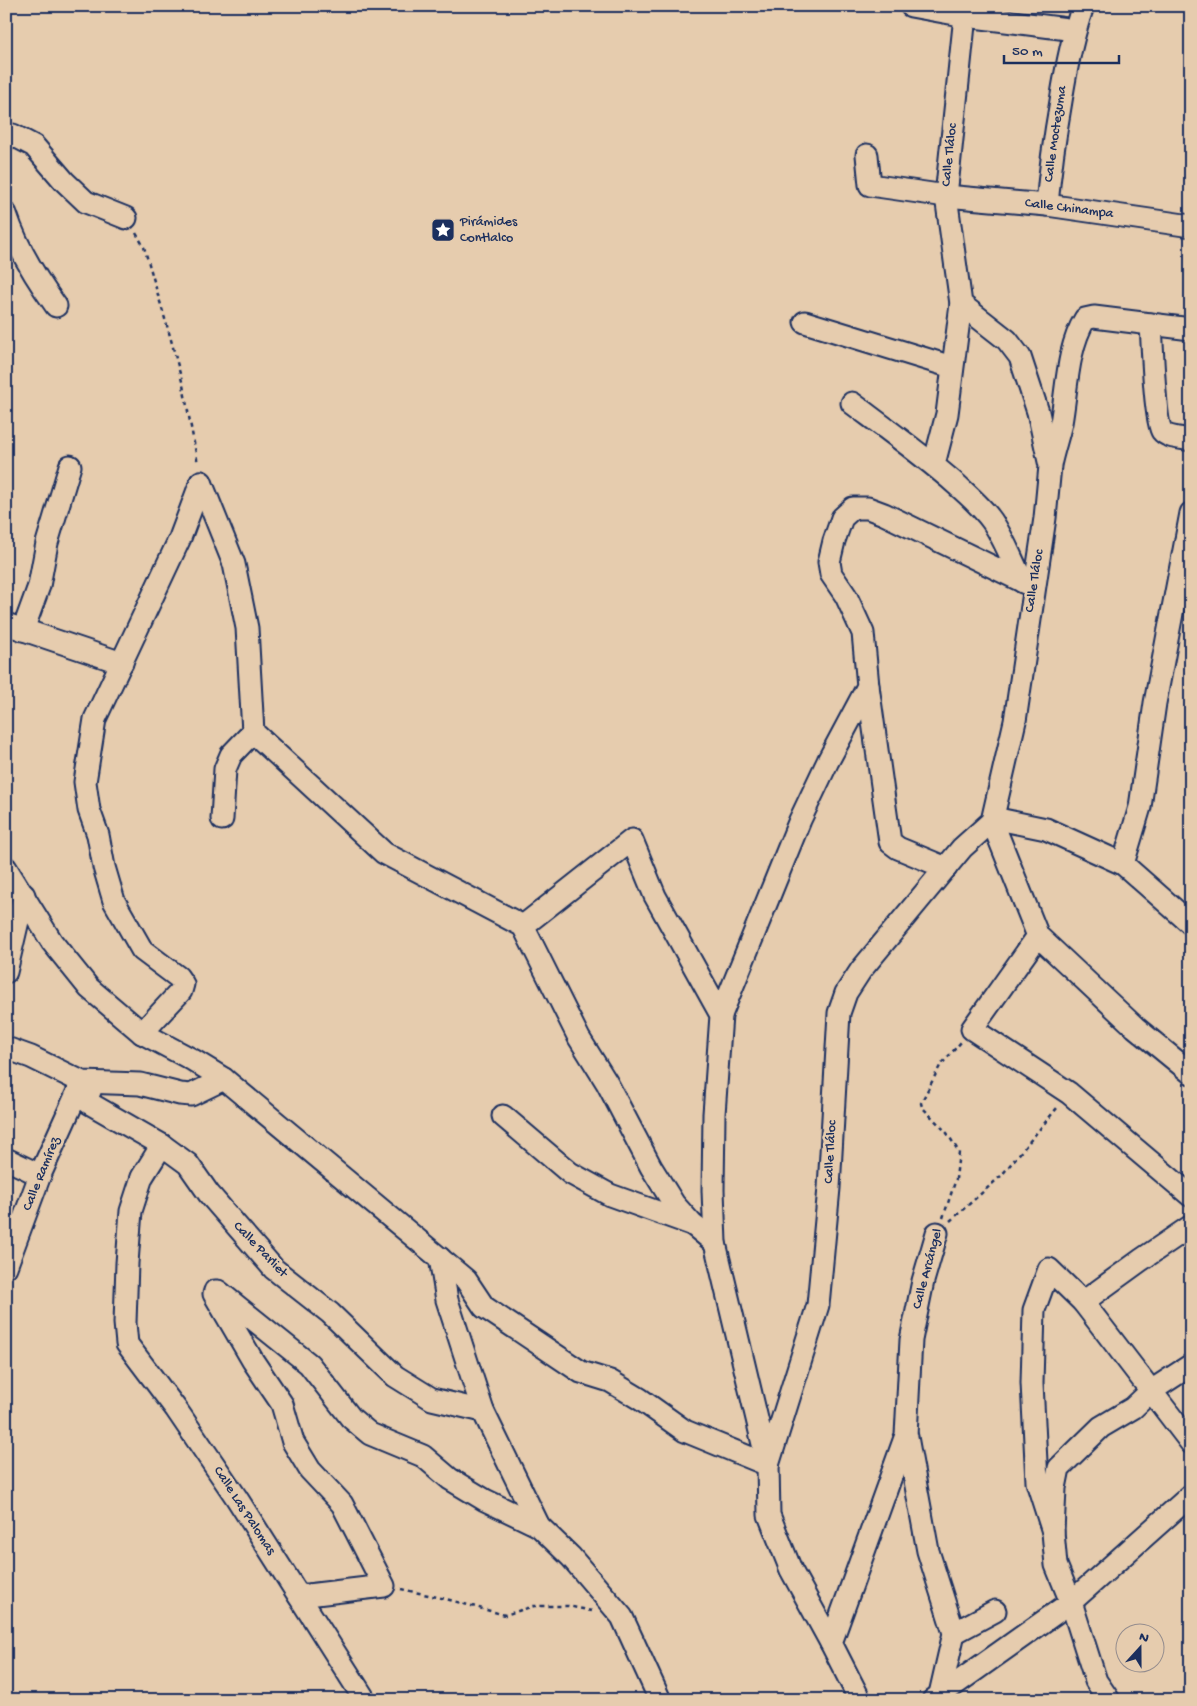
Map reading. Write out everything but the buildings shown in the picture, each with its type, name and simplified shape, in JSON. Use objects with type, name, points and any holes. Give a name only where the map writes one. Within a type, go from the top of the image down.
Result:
[{"type":"street","points":[[911,6],[966,11],[1075,30]]},
{"type":"street","name":"Calle Moctezuma","points":[[1047,205],[1050,162],[1066,71],[1075,30],[1083,6]]},
{"type":"street","name":"Calle Tláloc","points":[[934,464],[947,414],[961,304],[946,196],[966,11]]},
{"type":"street","points":[[6,134],[34,146],[64,181],[86,202],[126,218]]},
{"type":"street","name":"Calle Chinampa","points":[[867,156],[870,186],[946,196],[1047,205],[1191,226]]},
{"type":"street","points":[[6,214],[13,235],[36,278],[56,306]]},
{"type":"street","name":"Calle Tláloc","points":[[768,1465],[796,1381],[818,1305],[829,1188],[839,1013],[846,993],[861,970],[962,848],[992,821],[1015,720],[1029,584],[1045,518],[1050,466],[1038,412],[1020,357],[1007,340],[961,304]]},
{"type":"street","points":[[1050,466],[1061,422],[1066,381],[1079,329],[1085,318],[1094,317],[1191,329]]},
{"type":"street","points":[[805,322],[952,367]]},
{"type":"street","points":[[1151,324],[1156,399],[1160,427],[1162,432],[1168,435],[1191,440]]},
{"type":"street","points":[[852,403],[934,464],[991,519],[1006,543],[1012,562],[1029,584]]},
{"type":"street","points":[[70,466],[47,542],[40,586],[15,627],[122,663]]},
{"type":"street","points":[[142,1033],[181,991],[183,984],[178,977],[142,950],[114,901],[104,867],[98,835],[89,810],[85,782],[95,719],[180,538],[201,482]]},
{"type":"street","points":[[201,482],[234,564],[247,628],[252,732],[384,853],[523,926],[579,1038],[651,1167],[674,1204],[692,1224],[715,1243]]},
{"type":"street","points":[[946,868],[898,848],[890,842],[868,686],[863,633],[846,596],[831,574],[829,562],[834,541],[842,518],[853,508],[868,508],[1029,584]]},
{"type":"street","points":[[1123,864],[1140,807],[1155,703],[1191,513]]},
{"type":"street","points":[[860,1700],[832,1643],[791,1570],[769,1515],[768,1465],[715,1243],[713,1190],[714,1114],[721,1015],[800,820],[828,761],[868,686]]},
{"type":"street","points":[[222,819],[225,769],[231,755],[252,732]]},
{"type":"street","points":[[1191,924],[1123,864],[1046,829],[1003,820],[992,821],[1038,936],[1135,1027],[1191,1073]]},
{"type":"street","points":[[523,926],[632,840],[655,896],[721,1015]]},
{"type":"street","points":[[6,868],[52,942],[89,988],[142,1033],[224,1079],[466,1280],[484,1307],[581,1372],[610,1381],[640,1399],[685,1431],[768,1465]]},
{"type":"street","points":[[6,972],[24,895]]},
{"type":"street","points":[[1038,936],[972,1029],[1070,1093],[1191,1196]]},
{"type":"street","points":[[6,1048],[31,1057],[88,1083],[140,1084],[180,1094],[191,1094],[224,1079]]},
{"type":"street","name":"Calle Parliet","points":[[88,1083],[87,1099],[89,1103],[162,1145],[188,1164],[209,1194],[274,1268],[330,1313],[395,1376],[432,1399],[483,1412]]},
{"type":"street","name":"Calle Ramírez","points":[[6,1267],[40,1175],[88,1083]]},
{"type":"street","points":[[503,1116],[570,1173],[610,1195],[692,1224]]},
{"type":"street","name":"Calle Las Palomas","points":[[162,1145],[142,1176],[131,1212],[127,1263],[126,1344],[176,1409],[231,1489],[365,1700]]},
{"type":"street","points":[[6,1159],[40,1175]]},
{"type":"street","points":[[1083,1302],[1191,1226]]},
{"type":"street","name":"Calle Arcángel","points":[[832,1643],[906,1436],[910,1340],[937,1233]]},
{"type":"street","points":[[440,1258],[447,1300],[483,1412],[539,1526],[571,1558],[622,1617],[660,1700]]},
{"type":"street","points":[[1053,1532],[1037,1482],[1032,1383],[1034,1310],[1049,1269],[1083,1302],[1191,1443]]},
{"type":"street","points":[[298,1596],[384,1586],[342,1504],[310,1470],[294,1442],[282,1404],[253,1362],[214,1294],[215,1291],[218,1291],[309,1364],[351,1418],[370,1434],[423,1456],[450,1479],[485,1500],[539,1526]]},
{"type":"street","points":[[1108,1700],[1096,1681],[1056,1565],[1053,1532],[1055,1488],[1059,1468],[1102,1427],[1133,1408],[1151,1391],[1191,1365]]},
{"type":"street","points":[[906,1436],[928,1551],[954,1633],[937,1697]]},
{"type":"street","points":[[937,1697],[1070,1602],[1191,1496]]},
{"type":"street","points":[[954,1633],[995,1610]]},
{"type":"path","points":[[126,218],[144,247],[170,336],[183,385],[201,482]]},
{"type":"path","name":"Calle Arcángel","points":[[937,1233],[956,1179],[959,1152],[948,1133],[922,1107],[921,1103],[940,1066],[972,1029]]},
{"type":"path","points":[[937,1233],[1001,1176],[1070,1093]]},
{"type":"path","points":[[384,1586],[446,1599],[505,1616],[534,1606],[568,1606],[595,1612]]},
{"type":"place","name":"Pirámides Contlalco","points":[[443,230]]}]
